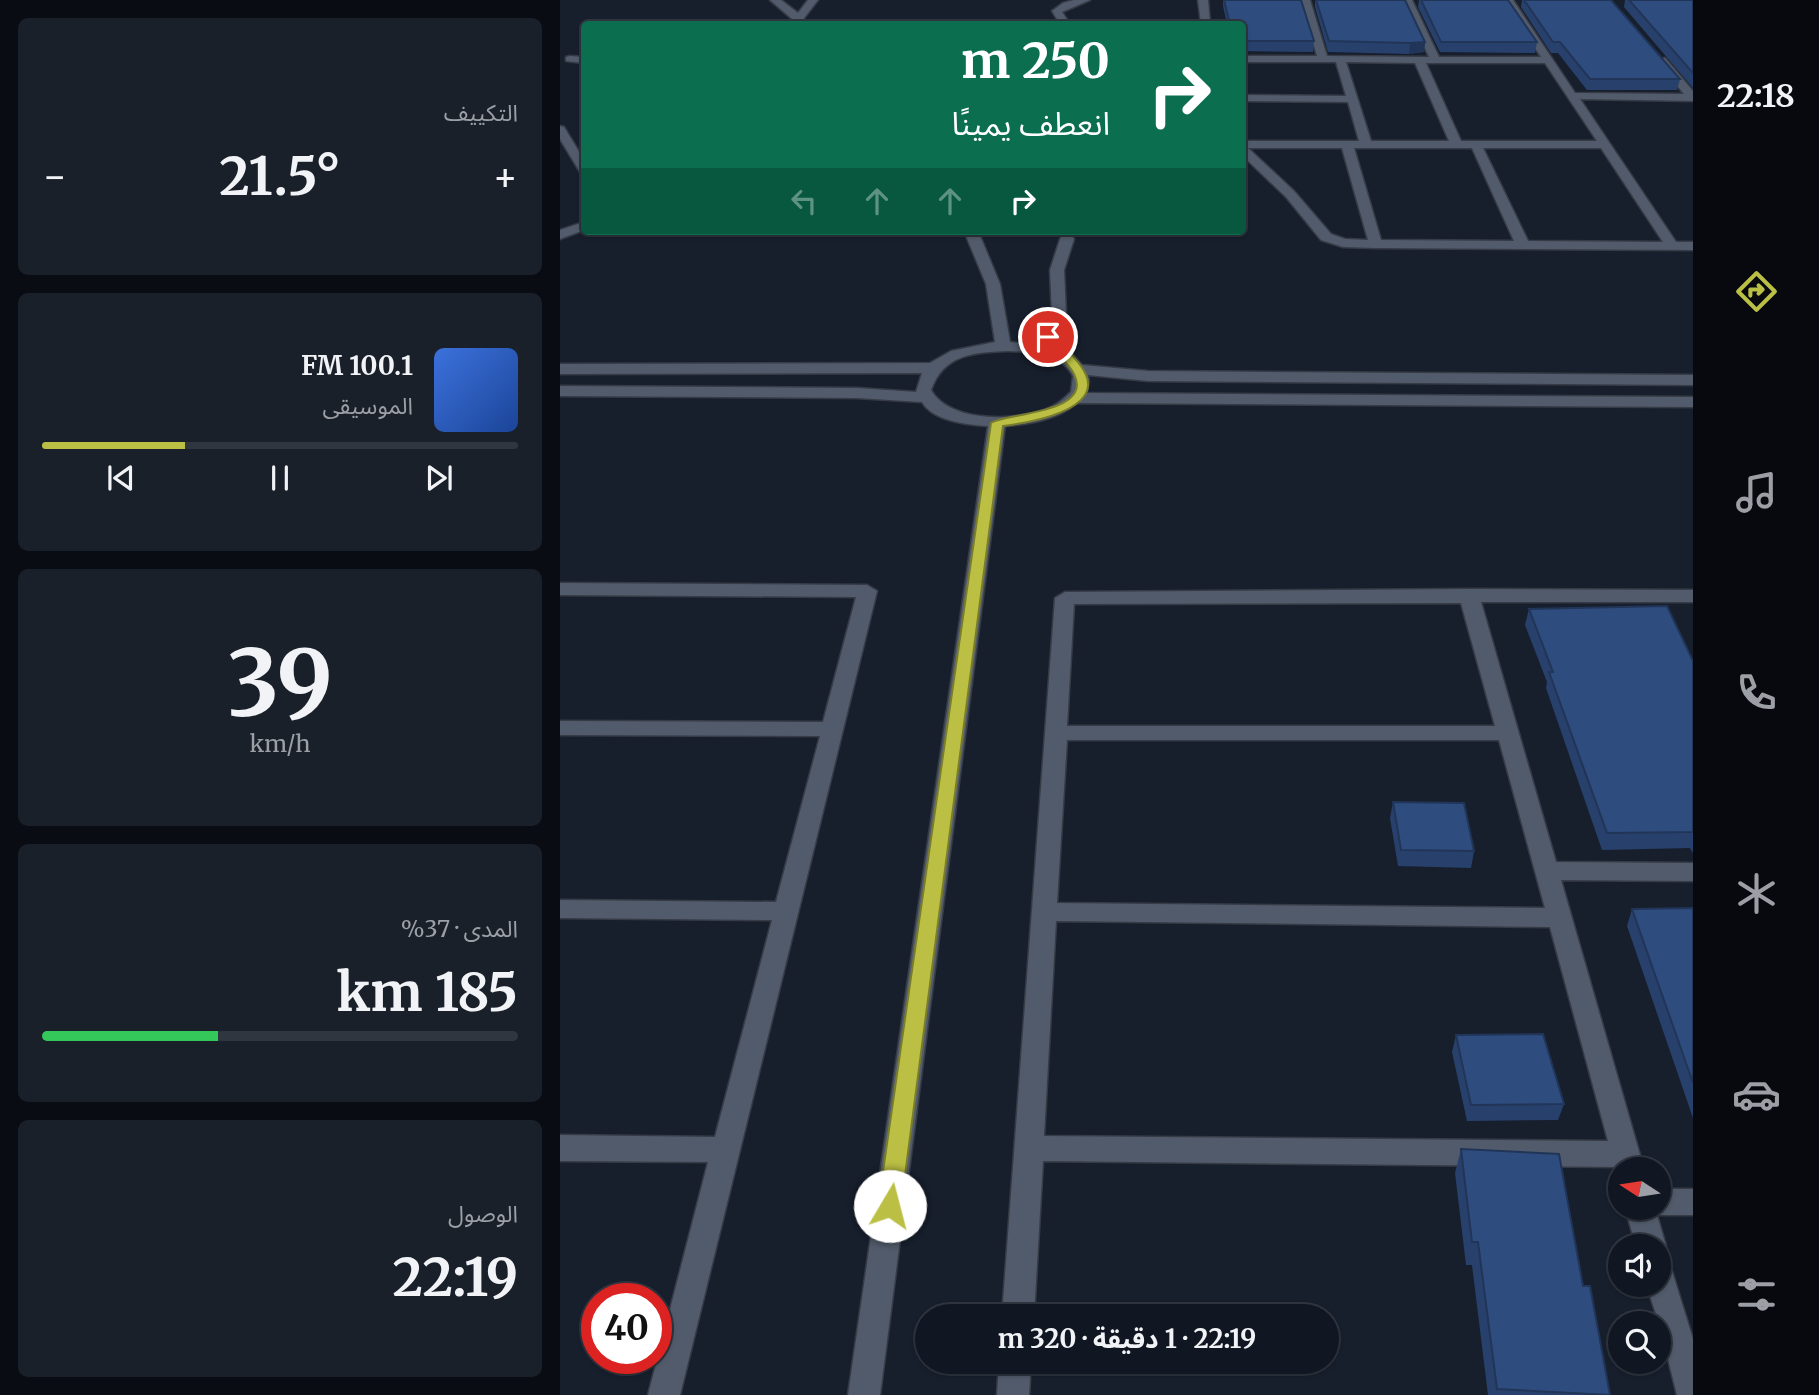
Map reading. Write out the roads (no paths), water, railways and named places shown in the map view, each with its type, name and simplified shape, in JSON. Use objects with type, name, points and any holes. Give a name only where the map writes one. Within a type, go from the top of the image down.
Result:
[{"type":"street","points":[[775,0],[800,21],[813,0]]},
{"type":"street","points":[[1062,21],[1057,11],[1066,5],[1085,0]]},
{"type":"street","points":[[1203,0],[1206,21]]},
{"type":"street","points":[[1305,0],[1323,59]]},
{"type":"street","points":[[1407,0],[1435,59]]},
{"type":"street","points":[[1508,0],[1672,246]]},
{"type":"street","points":[[1651,48],[1693,99]]},
{"type":"street","points":[[1246,59],[1548,60]]},
{"type":"street","points":[[1340,59],[1366,144]]},
{"type":"street","points":[[1419,59],[1457,145]]},
{"type":"street","points":[[570,60],[581,60]]},
{"type":"street","points":[[1246,98],[1352,99]]},
{"type":"street","points":[[1574,100],[1693,99]]},
{"type":"street","points":[[560,129],[564,146],[581,166]]},
{"type":"street","points":[[1347,144],[1376,244]]},
{"type":"street","points":[[1476,145],[1522,245]]},
{"type":"street","points":[[1246,146],[1605,145]]},
{"type":"street","points":[[1246,150],[1290,194],[1326,237],[1343,243],[1693,246]]},
{"type":"street","points":[[560,235],[581,227]]},
{"type":"street","points":[[973,235],[993,284],[1003,346]]},
{"type":"street","points":[[1068,239],[1057,270],[1059,314],[1048,337],[1072,365],[1082,379],[1081,389],[1074,398],[1060,409],[1040,417],[997,423],[965,420],[945,413],[931,403],[923,392],[924,379],[933,368],[961,353],[1003,346],[1031,348],[1072,365],[1148,376],[1693,380]]},
{"type":"street","points":[[926,397],[857,393],[560,388],[564,369],[933,368]]},
{"type":"street","points":[[622,391],[632,369]]},
{"type":"street","points":[[1074,398],[1693,402]]},
{"type":"street","points":[[864,1395],[997,423]]},
{"type":"street","points":[[560,589],[867,591],[664,1395]]},
{"type":"street","points":[[1469,595],[1627,1157]]},
{"type":"street","points":[[1019,1304],[1065,598],[1693,596]]},
{"type":"street","points":[[560,728],[832,729]]},
{"type":"street","points":[[1056,733],[1507,733]]},
{"type":"street","points":[[1546,871],[1693,872]]},
{"type":"street","points":[[560,909],[786,911]]},
{"type":"street","points":[[1044,912],[1559,918]]},
{"type":"street","points":[[560,1148],[726,1150]]},
{"type":"street","points":[[1029,1148],[1608,1161]]},
{"type":"street","points":[[1671,1202],[1693,1202]]},
{"type":"street","points":[[1665,1297],[1693,1395]]},
{"type":"street","points":[[1013,1395],[1014,1374]]}]
